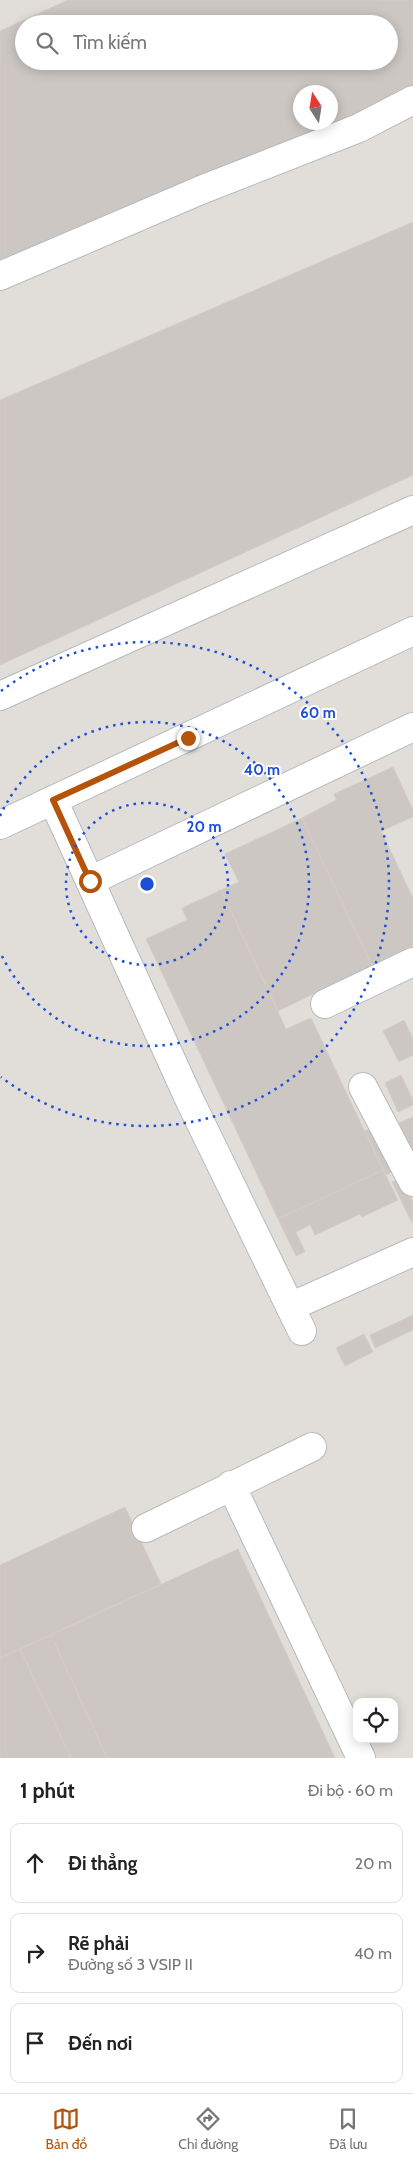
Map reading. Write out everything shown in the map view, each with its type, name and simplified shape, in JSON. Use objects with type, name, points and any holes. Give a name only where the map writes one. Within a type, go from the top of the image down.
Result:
[{"type":"street","points":[[0,276],[201,190],[359,128],[413,100]]},
{"type":"street","points":[[0,696],[413,510]]},
{"type":"street","points":[[0,825],[413,632]]},
{"type":"street","points":[[90,881],[413,727]]},
{"type":"street","points":[[53,800],[190,1101],[302,1331]]},
{"type":"street","points":[[325,1004],[413,962]]},
{"type":"street","points":[[363,1087],[413,1182]]},
{"type":"street","points":[[290,1307],[413,1252]]},
{"type":"street","points":[[146,1528],[312,1447]]},
{"type":"street","points":[[231,1485],[361,1758]]},
{"type":"shaded area","points":[[0,0],[413,0],[413,1758],[0,1758]]},
{"type":"building","points":[[68,0],[413,0],[413,90],[338,122],[338,85],[293,85],[293,130],[319,130],[0,265],[0,31],[15,24],[15,70],[398,70],[398,15],[35,15]]},
{"type":"building","points":[[413,222],[413,475],[0,665],[0,400]]},
{"type":"building","points":[[393,767],[413,810],[413,817],[381,831],[413,898],[413,947],[372,966],[302,818],[336,800],[334,794]]},
{"type":"building","points":[[302,818],[372,966],[278,1011],[221,890],[239,882],[225,854]]},
{"type":"building","points":[[221,890],[286,1029],[311,1018],[383,1170],[278,1219],[146,939],[187,920],[182,908]]},
{"type":"building","points":[[404,1020],[413,1039],[413,1055],[399,1062],[383,1031]]},
{"type":"building","points":[[401,1075],[413,1100],[413,1105],[398,1112],[385,1083]]},
{"type":"building","points":[[413,1117],[413,1152],[399,1123]]},
{"type":"building","points":[[376,1126],[397,1169],[386,1175],[365,1131]]},
{"type":"building","points":[[383,1170],[398,1200],[362,1217],[360,1214],[315,1235],[310,1225],[296,1232],[305,1252],[296,1256],[278,1219]]},
{"type":"building","points":[[402,1178],[413,1202],[412,1223],[392,1182]]},
{"type":"building","points":[[413,1315],[413,1330],[375,1348],[370,1335]]},
{"type":"building","points":[[364,1334],[373,1352],[345,1366],[336,1348]]},
{"type":"building","points":[[125,1507],[161,1584],[0,1658],[0,1565]]},
{"type":"building","points":[[238,1549],[335,1758],[107,1758],[51,1635]]},
{"type":"building","points":[[51,1635],[107,1758],[71,1758],[20,1649]]},
{"type":"building","points":[[20,1649],[71,1758],[0,1758],[0,1658]]},
{"type":"route","points":[[90,881],[53,800],[188,738]]}]
